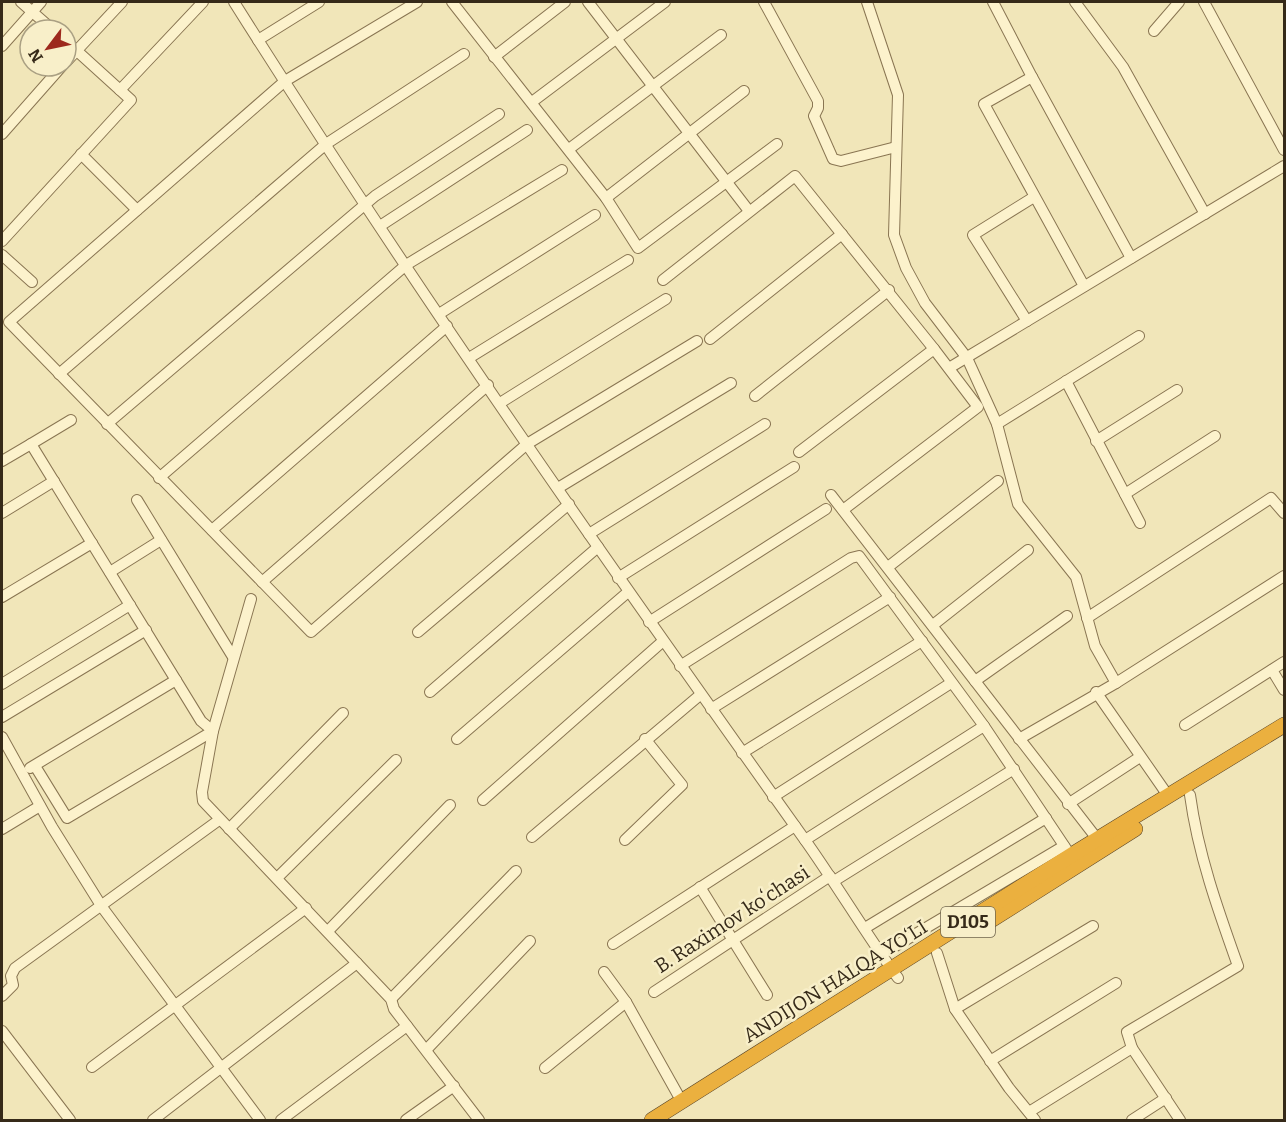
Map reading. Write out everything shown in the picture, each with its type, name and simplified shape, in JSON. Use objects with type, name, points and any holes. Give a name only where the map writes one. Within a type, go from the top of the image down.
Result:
[{"type":"highway","name":"ANDIJON HALQA YO‘LI","points":[[670,1120],[895,975],[1067,851],[1098,840],[1284,725]]},
{"type":"highway","name":"ANDIJON HALQA YO‘LI","points":[[652,1120],[895,975],[937,953],[1284,736]]},
{"type":"street","points":[[21,2],[40,18]]},
{"type":"street","points":[[2,46],[41,2]]},
{"type":"street","points":[[78,49],[122,2]]},
{"type":"street","points":[[120,90],[203,2]]},
{"type":"street","points":[[234,2],[380,226],[618,578],[832,878],[895,975]]},
{"type":"street","points":[[258,40],[319,2]]},
{"type":"street","points":[[417,2],[285,81],[9,322],[311,632],[527,444],[697,341]]},
{"type":"street","points":[[494,57],[565,2]]},
{"type":"street","points":[[588,2],[749,211]]},
{"type":"street","points":[[532,102],[665,2]]},
{"type":"street","points":[[764,2],[818,101],[818,108],[814,116],[833,159],[841,161],[896,147]]},
{"type":"street","points":[[867,2],[898,95],[894,235],[906,268],[925,303],[967,358],[997,423],[1018,504],[1076,577],[1095,646],[1116,683]]},
{"type":"street","points":[[993,2],[1131,258]]},
{"type":"street","points":[[1075,2],[1123,67],[1205,214]]},
{"type":"street","points":[[1154,32],[1179,2]]},
{"type":"street","points":[[1204,2],[1284,150]]},
{"type":"street","points":[[459,4],[494,57],[606,198],[638,248],[777,144]]},
{"type":"street","points":[[569,149],[721,35]]},
{"type":"street","points":[[2,241],[131,100],[78,53]]},
{"type":"street","points":[[59,374],[326,144],[464,54]]},
{"type":"street","points":[[1032,77],[984,104],[1084,286]]},
{"type":"street","points":[[2,134],[51,78]]},
{"type":"street","points":[[606,198],[744,91]]},
{"type":"street","points":[[107,424],[366,204],[499,114]]},
{"type":"street","points":[[380,226],[527,130]]},
{"type":"street","points":[[81,154],[137,210]]},
{"type":"street","points":[[949,368],[1284,166]]},
{"type":"street","points":[[159,478],[406,265],[562,170]]},
{"type":"street","points":[[663,280],[795,176],[889,290],[978,407],[843,510]]},
{"type":"street","points":[[1027,321],[973,235],[1034,197]]},
{"type":"street","points":[[439,314],[595,215]]},
{"type":"street","points":[[710,339],[842,234]]},
{"type":"street","points":[[2,255],[32,282]]},
{"type":"street","points":[[469,358],[628,260]]},
{"type":"street","points":[[755,396],[889,290]]},
{"type":"street","points":[[500,403],[666,299]]},
{"type":"street","points":[[212,530],[447,326]]},
{"type":"street","points":[[997,423],[1139,336]]},
{"type":"street","points":[[799,452],[934,349]]},
{"type":"street","points":[[1066,381],[1140,523]]},
{"type":"street","points":[[558,488],[731,383]]},
{"type":"street","points":[[262,582],[488,385]]},
{"type":"street","points":[[1096,441],[1177,390]]},
{"type":"street","points":[[2,461],[71,420]]},
{"type":"street","points":[[589,534],[765,424]]},
{"type":"street","points":[[1125,494],[1215,436]]},
{"type":"street","points":[[31,444],[201,721],[213,731]]},
{"type":"street","points":[[618,578],[794,467]]},
{"type":"street","points":[[2,513],[54,481]]},
{"type":"street","points":[[888,567],[998,481]]},
{"type":"street","points":[[831,495],[1098,840]]},
{"type":"street","points":[[1087,618],[1270,498],[1284,513]]},
{"type":"street","points":[[137,501],[233,657]]},
{"type":"street","points":[[418,632],[569,504]]},
{"type":"street","points":[[649,622],[826,509]]},
{"type":"street","points":[[110,572],[162,540]]},
{"type":"street","points":[[2,597],[92,543]]},
{"type":"street","points":[[430,692],[598,547]]},
{"type":"street","points":[[933,626],[1028,550]]},
{"type":"street","points":[[680,666],[851,558],[863,557],[984,726],[1067,851],[882,954]]},
{"type":"street","points":[[1019,739],[1096,692],[1116,683],[1284,576]]},
{"type":"street","points":[[457,739],[628,592]]},
{"type":"street","points":[[711,709],[891,597]]},
{"type":"street","points":[[251,599],[213,731],[202,792],[203,801],[391,999],[394,1009],[427,1049],[478,1120]]},
{"type":"street","points":[[2,684],[130,605]]},
{"type":"street","points":[[975,681],[1066,616]]},
{"type":"street","points":[[2,717],[146,630]]},
{"type":"street","points":[[742,753],[922,641]]},
{"type":"street","points":[[483,800],[662,642]]},
{"type":"street","points":[[1185,725],[1284,662]]},
{"type":"street","points":[[1272,670],[1284,690]]},
{"type":"street","points":[[22,772],[176,680]]},
{"type":"street","points":[[773,797],[951,682]]},
{"type":"street","points":[[1096,692],[1168,798]]},
{"type":"street","points":[[532,837],[700,695]]},
{"type":"street","points":[[229,829],[343,713]]},
{"type":"street","points":[[805,840],[984,726]]},
{"type":"street","points":[[52,827],[213,731]]},
{"type":"street","points":[[2,737],[6,756],[22,772],[52,827],[102,906],[260,1120]]},
{"type":"street","points":[[625,840],[682,785],[645,740]]},
{"type":"street","points":[[1068,804],[1140,757]]},
{"type":"street","points":[[277,878],[396,760]]},
{"type":"street","points":[[35,766],[67,818]]},
{"type":"street","name":"B. Raximov koʻchasi","points":[[654,992],[733,939],[1014,769]]},
{"type":"street","points":[[1180,1120],[1132,1048],[1127,1032],[1132,1026],[1173,1006],[1238,966],[1213,896],[1194,825],[1190,795]]},
{"type":"street","points":[[328,931],[450,805]]},
{"type":"street","points":[[2,829],[40,806]]},
{"type":"street","points":[[864,928],[1046,818]]},
{"type":"street","points":[[2,996],[13,984],[11,976],[15,968],[219,820]]},
{"type":"street","points":[[613,944],[795,826]]},
{"type":"street","points":[[391,999],[516,871]]},
{"type":"street","points":[[700,887],[767,995]]},
{"type":"street","points":[[92,1066],[306,908]]},
{"type":"street","points":[[955,1009],[1094,926]]},
{"type":"street","points":[[427,1049],[530,941]]},
{"type":"street","points":[[937,953],[955,1009],[990,1061],[1032,1116],[1132,1048]]},
{"type":"street","points":[[153,1120],[357,963]]},
{"type":"street","points":[[604,972],[626,1002],[682,1102]]},
{"type":"street","points":[[990,1061],[1116,982]]},
{"type":"street","points":[[545,1068],[626,1002]]},
{"type":"street","points":[[281,1120],[407,1026]]},
{"type":"street","points":[[2,1031],[70,1120]]},
{"type":"street","points":[[406,1120],[454,1086]]},
{"type":"street","points":[[1132,1120],[1166,1098]]}]
